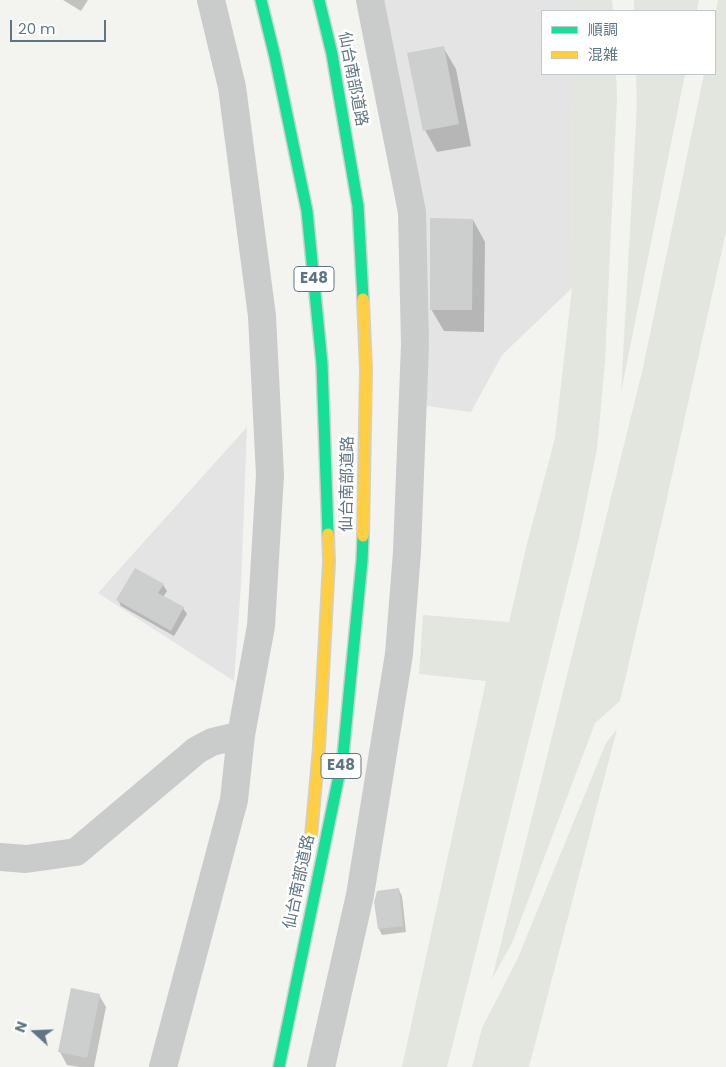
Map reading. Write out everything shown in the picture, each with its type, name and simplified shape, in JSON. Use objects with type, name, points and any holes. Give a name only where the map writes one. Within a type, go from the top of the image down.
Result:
[{"type":"highway","name":"仙台南部道路","points":[[261,0],[275,57],[307,211],[322,364],[329,562],[319,748],[310,848]]},
{"type":"highway","name":"仙台南部道路","points":[[279,1067],[343,756],[363,552],[366,370],[358,206],[332,54],[319,0]]},
{"type":"highway","name":"仙台南部道路","points":[[299,967],[308,868]]},
{"type":"street","points":[[163,1067],[234,800],[241,735],[261,626],[269,465],[262,316],[232,87],[211,0]]},
{"type":"street","points":[[321,1067],[360,895],[399,654],[407,542],[415,344],[412,212],[370,0]]},
{"type":"street","points":[[0,858],[26,859],[76,852],[197,750],[212,742],[241,735]]},
{"type":"shaded area","points":[[383,0],[573,0],[573,10],[541,10],[541,75],[573,75],[572,288],[502,355],[471,412],[427,406],[424,255]]},
{"type":"shaded area","points":[[573,0],[612,0],[613,10],[573,10]]},
{"type":"shaded area","points":[[634,0],[699,0],[697,10],[634,10]]},
{"type":"shaded area","points":[[718,0],[726,0],[726,232],[663,516],[620,701],[595,723],[512,943],[492,979],[643,368],[704,75],[716,75],[716,11]]},
{"type":"shaded area","points":[[573,75],[616,75],[617,97],[605,362],[597,449],[579,538],[447,1067],[402,1067],[486,681],[419,674],[423,615],[509,622],[555,438],[572,288]]},
{"type":"shaded area","points":[[636,75],[685,75],[621,392],[637,105]]},
{"type":"shaded area","points":[[247,427],[241,584],[234,681],[98,593]]},
{"type":"shaded area","points":[[617,729],[529,1067],[472,1067],[482,1028],[517,960],[606,743]]},
{"type":"building","points":[[444,46],[459,124],[423,131],[407,53]]},
{"type":"building","points":[[430,218],[473,219],[472,310],[430,310]]},
{"type":"building","points":[[135,568],[164,584],[158,593],[184,607],[171,631],[116,600]]},
{"type":"building","points":[[399,888],[403,926],[378,929],[374,902],[377,891]]},
{"type":"building","points":[[71,988],[100,994],[87,1058],[58,1052]]},
{"type":"traffic: fast","points":[[261,0],[275,57],[307,211],[322,364],[328,534]]},
{"type":"traffic: fast","points":[[319,0],[332,54],[358,206],[363,299]]},
{"type":"traffic: fast","points":[[279,1067],[343,756],[363,536]]},
{"type":"traffic: slow","points":[[363,299],[366,370],[363,536]]},
{"type":"traffic: slow","points":[[311,836],[319,748],[329,562],[328,534]]}]
